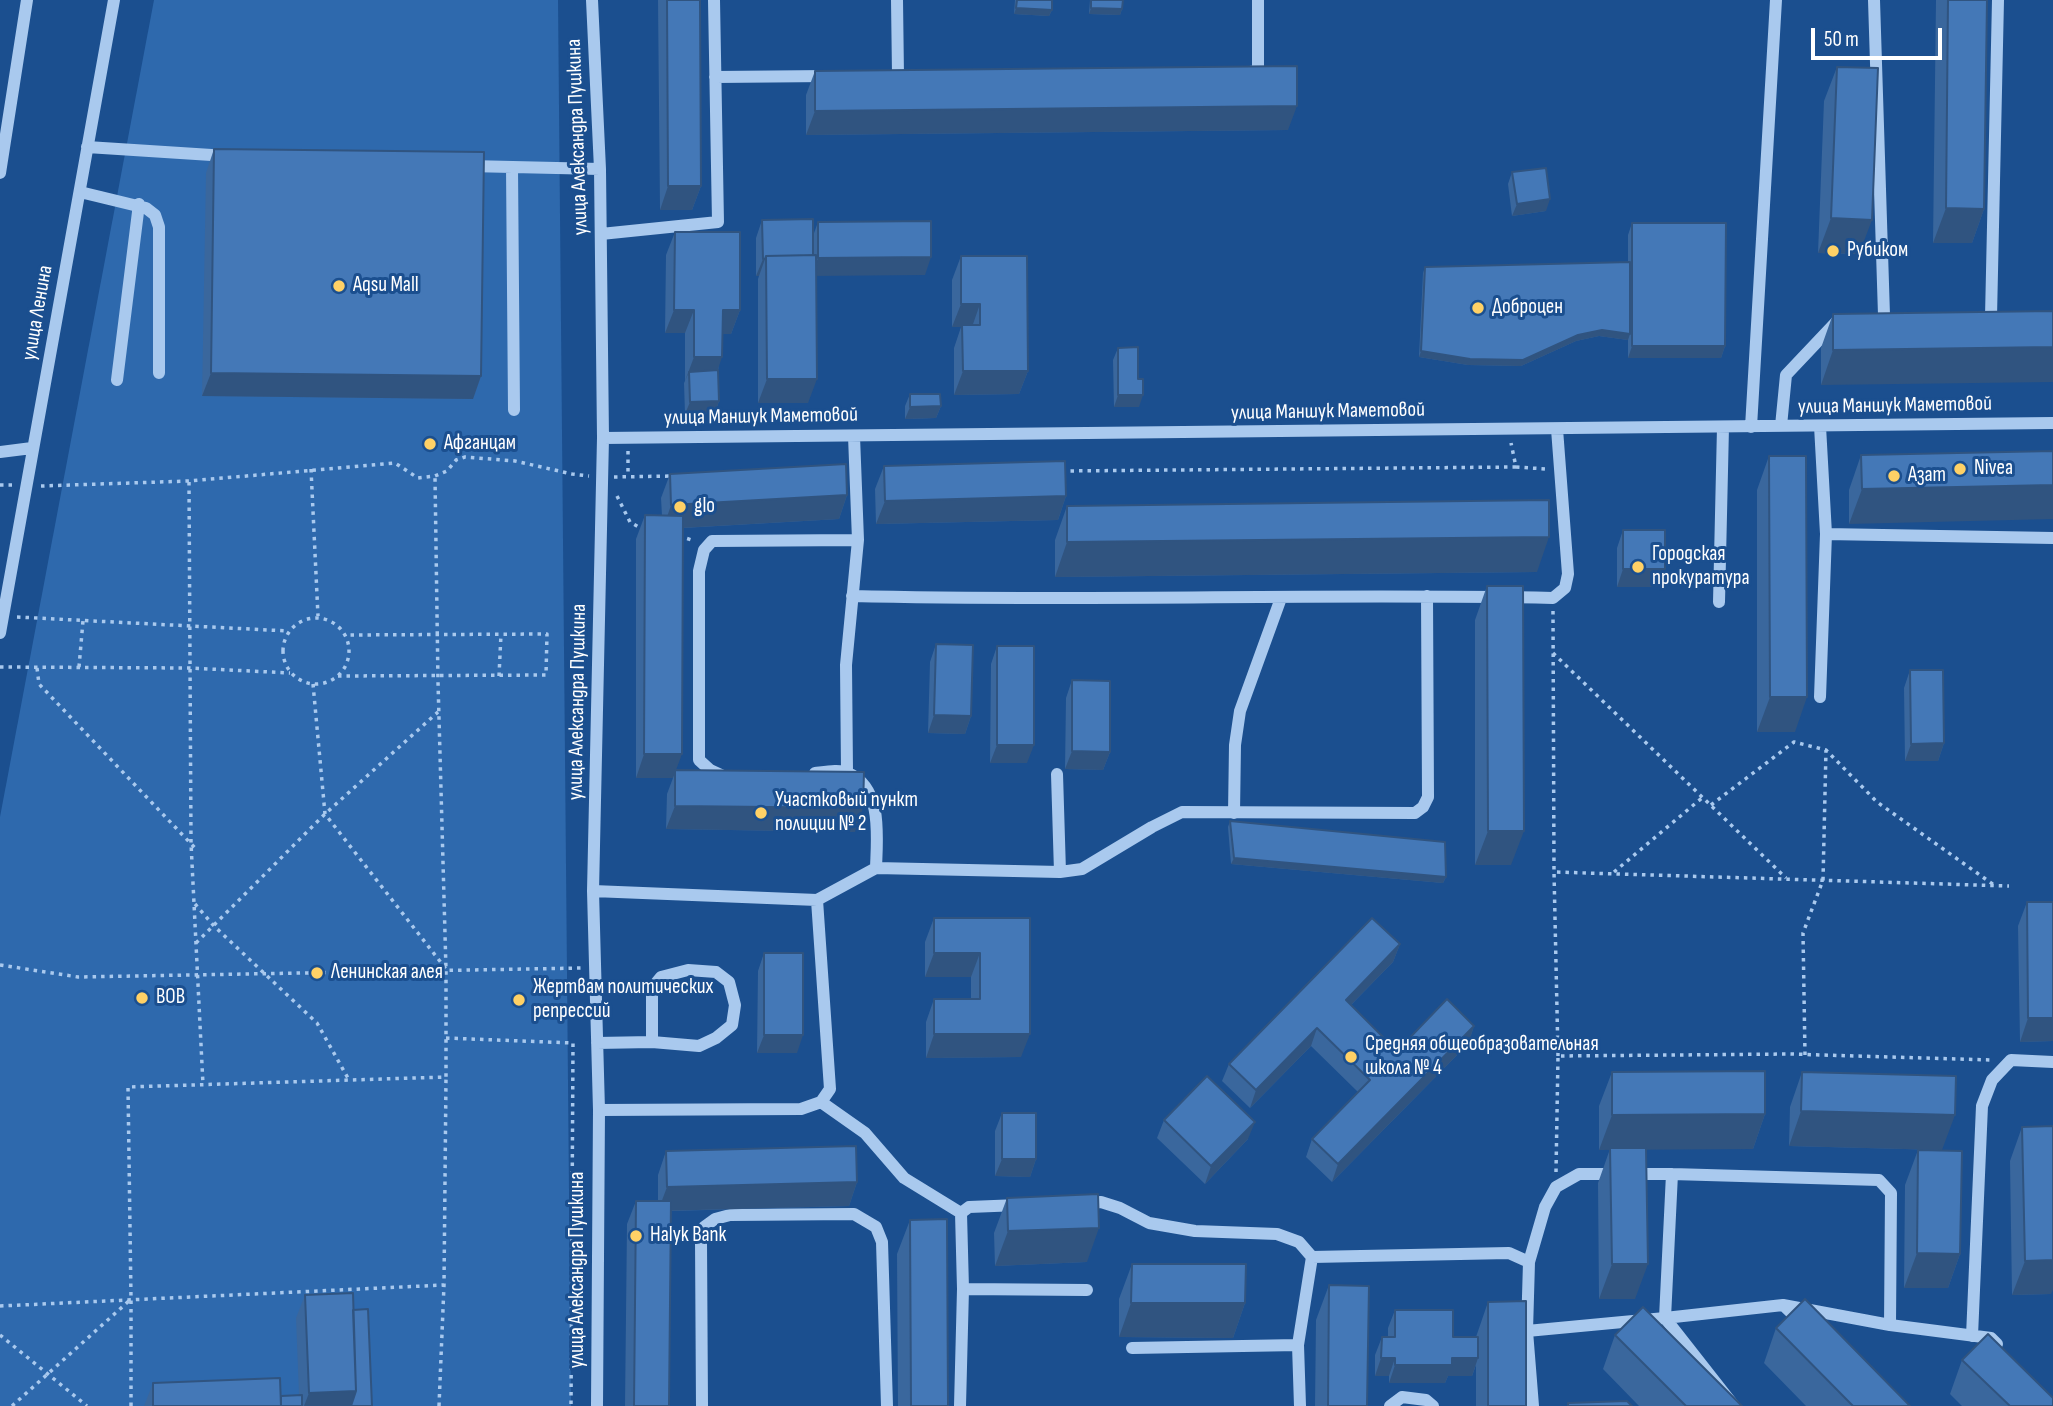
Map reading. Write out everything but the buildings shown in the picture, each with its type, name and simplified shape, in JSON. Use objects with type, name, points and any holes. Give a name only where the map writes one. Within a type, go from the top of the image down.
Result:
[{"type":"street","points":[[0,173],[27,0]]},
{"type":"street","name":"улица Ленина","points":[[0,633],[114,0]]},
{"type":"street","name":"улица Александра Пушкина","points":[[592,0],[600,169],[603,438],[593,891],[598,1110],[597,1406]]},
{"type":"street","points":[[601,234],[718,222],[713,0]]},
{"type":"street","points":[[897,0],[898,75]]},
{"type":"street","points":[[1231,72],[1258,72],[1258,0]]},
{"type":"street","points":[[1751,426],[1776,0]]},
{"type":"street","points":[[1874,0],[1884,315]]},
{"type":"street","points":[[1991,317],[1998,0]]},
{"type":"street","points":[[884,75],[912,75]]},
{"type":"street","points":[[715,77],[844,76]]},
{"type":"street","points":[[88,147],[246,157]]},
{"type":"street","points":[[461,166],[600,169]]},
{"type":"street","points":[[512,167],[514,410]]},
{"type":"street","points":[[79,192],[139,204],[155,215],[159,227],[159,373]]},
{"type":"street","points":[[117,380],[139,204]]},
{"type":"street","points":[[1781,426],[1786,374],[1844,314]]},
{"type":"street","name":"улица Маншук Маметовой","points":[[603,438],[2053,423]]},
{"type":"street","points":[[1820,426],[1826,534],[1820,697]]},
{"type":"street","points":[[1719,601],[1723,427]]},
{"type":"street","points":[[852,596],[989,600],[1427,596],[1553,598],[1564,588],[1568,574],[1557,429]]},
{"type":"street","points":[[847,771],[846,665],[858,540],[855,436]]},
{"type":"street","points":[[0,452],[32,449]]},
{"type":"street","points":[[1826,534],[2053,538]]},
{"type":"street","points":[[737,775],[723,776],[710,770],[699,760],[699,571],[704,550],[712,541],[858,540]]},
{"type":"street","points":[[593,891],[817,900],[876,868],[1060,872],[1082,869],[1182,812],[1415,813],[1423,807],[1428,797],[1427,596]]},
{"type":"street","points":[[1234,813],[1234,745],[1240,711],[1281,598]]},
{"type":"street","points":[[806,773],[847,771],[865,785],[872,797],[878,827],[876,868]]},
{"type":"street","points":[[1058,774],[1060,872]]},
{"type":"street","points":[[598,1110],[801,1109],[821,1102],[830,1089],[817,900]]},
{"type":"street","points":[[597,1043],[652,1042],[699,1046],[716,1038],[732,1025],[735,1005],[729,982],[716,972],[688,970],[661,977],[652,988],[652,1042]]},
{"type":"street","points":[[1972,1336],[1982,1106],[1992,1080],[2011,1060],[2053,1062]]},
{"type":"street","points":[[821,1102],[865,1133],[904,1178],[961,1213]]},
{"type":"street","points":[[1533,1406],[1527,1331],[1529,1262],[1545,1207],[1556,1187],[1579,1174],[1879,1180],[1891,1193],[1890,1325]]},
{"type":"street","points":[[1672,1174],[1665,1318],[1734,1406]]},
{"type":"street","points":[[1074,1203],[1101,1202],[1120,1208],[1149,1223],[1195,1231],[1277,1234],[1299,1242],[1312,1257],[1298,1345],[1300,1406]]},
{"type":"street","points":[[961,1213],[969,1207],[1035,1205]]},
{"type":"street","points":[[960,1406],[964,1289],[961,1213]]},
{"type":"street","points":[[702,1406],[701,1241],[704,1227],[715,1219],[730,1215],[841,1214],[854,1214],[866,1220],[876,1227],[882,1242],[887,1406]]},
{"type":"street","points":[[1312,1257],[1509,1253],[1529,1262]]},
{"type":"street","points":[[964,1289],[1087,1290]]},
{"type":"street","points":[[1527,1331],[1783,1305],[1890,1325],[1991,1338],[2009,1355]]},
{"type":"street","points":[[1783,1305],[1812,1332]]},
{"type":"street","points":[[1132,1348],[1298,1345]]},
{"type":"street","points":[[1390,1406],[1402,1397],[1426,1400],[1433,1406]]},
{"type":"path","points":[[1508,429],[1516,467]]},
{"type":"path","points":[[627,438],[628,476]]},
{"type":"path","points":[[0,485],[189,481],[395,463],[418,478],[447,471],[456,460],[465,457],[515,461],[572,474],[602,477]]},
{"type":"path","points":[[1055,471],[1516,467],[1560,470]]},
{"type":"path","points":[[311,469],[318,616]]},
{"type":"path","points":[[435,476],[446,970],[444,1285],[439,1406]]},
{"type":"path","points":[[651,531],[642,530],[630,522],[610,477],[684,476]]},
{"type":"path","points":[[189,481],[191,843],[203,1085]]},
{"type":"path","points":[[671,535],[694,540],[704,550]]},
{"type":"path","points":[[1553,598],[1558,1056],[1556,1187]]},
{"type":"path","points":[[3,616],[288,631]]},
{"type":"path","points":[[318,616],[334,622],[346,635],[350,649],[347,664],[338,676],[326,683],[313,684],[300,681],[290,673],[283,660],[282,645],[288,631],[301,620],[318,616]]},
{"type":"path","points":[[79,667],[83,621]]},
{"type":"path","points":[[499,676],[501,634]]},
{"type":"path","points":[[338,676],[546,675],[547,634],[346,635]]},
{"type":"path","points":[[1553,653],[1788,879]]},
{"type":"path","points":[[0,667],[188,668],[290,673]]},
{"type":"path","points":[[37,667],[39,684],[195,848]]},
{"type":"path","points":[[313,684],[325,814],[446,970]]},
{"type":"path","points":[[196,943],[325,814],[439,712]]},
{"type":"path","points":[[1711,805],[1794,741],[1826,750],[1877,802],[1994,885]]},
{"type":"path","points":[[1805,1055],[1803,933],[1823,880],[1826,750]]},
{"type":"path","points":[[1612,874],[1703,797]]},
{"type":"path","points":[[1554,872],[2010,886]]},
{"type":"path","points":[[194,902],[214,926],[317,1023],[349,1080]]},
{"type":"path","points":[[0,965],[78,977],[595,968]]},
{"type":"path","points":[[446,1038],[573,1043],[571,1406]]},
{"type":"path","points":[[1558,1056],[1805,1055],[2011,1060]]},
{"type":"path","points":[[131,1406],[128,1087],[446,1077]]},
{"type":"path","points":[[0,1306],[444,1285]]},
{"type":"path","points":[[12,1406],[131,1299]]},
{"type":"path","points":[[0,1335],[87,1406]]},
{"type":"shaded area","points":[[154,0],[558,0],[571,1406],[0,1406],[0,817]]},
{"type":"place","name":"Рубиком","points":[[1833,251]]},
{"type":"place","name":"Аqsu Mall","points":[[339,286]]},
{"type":"place","name":"Доброцен","points":[[1478,308]]},
{"type":"place","name":"Афганцам","points":[[430,444]]},
{"type":"place","name":"Nivea","points":[[1960,469]]},
{"type":"place","name":"Азат","points":[[1894,476]]},
{"type":"place","name":"glo","points":[[680,507]]},
{"type":"place","name":"Городская прокуратура","points":[[1638,567]]},
{"type":"place","name":"Участковый пункт полиции № 2","points":[[761,813]]},
{"type":"place","name":"Ленинская алея","points":[[317,973]]},
{"type":"place","name":"ВОВ","points":[[142,998]]},
{"type":"place","name":"Жертвам политических репрессий","points":[[519,1000]]},
{"type":"place","name":"Средняя общеобразовательная школа № 4","points":[[1351,1057]]},
{"type":"place","name":"Halyk Bank","points":[[636,1236]]}]
